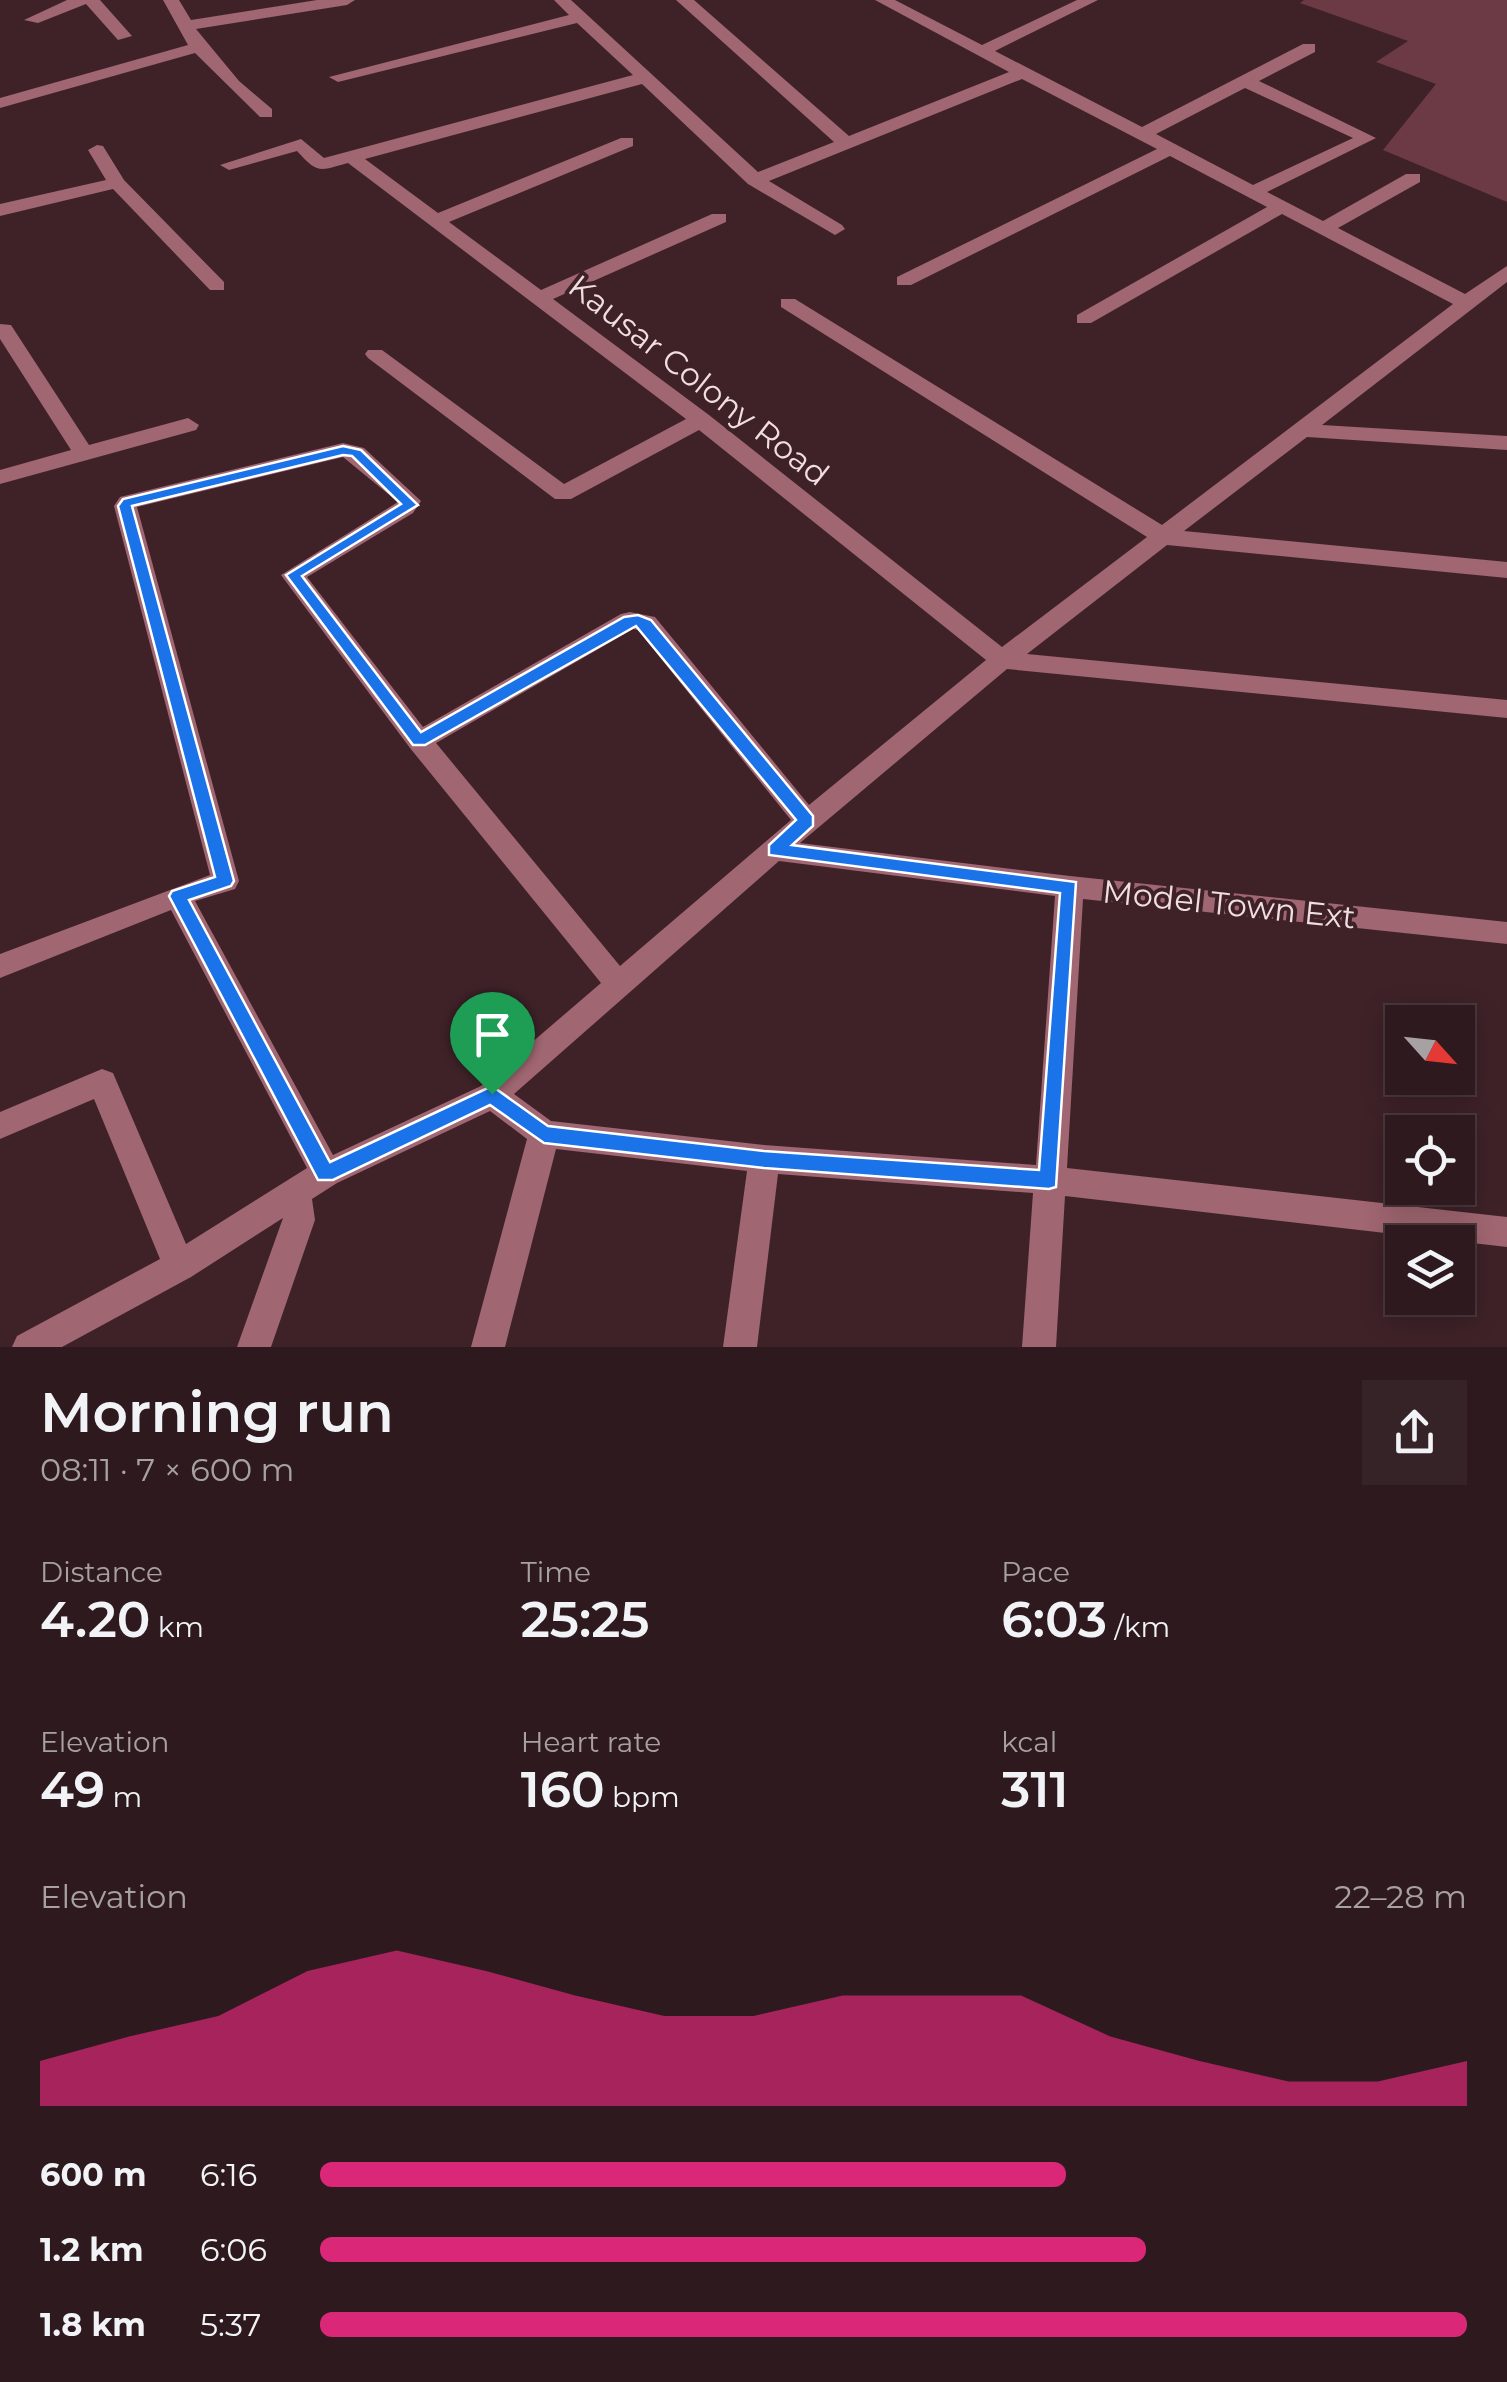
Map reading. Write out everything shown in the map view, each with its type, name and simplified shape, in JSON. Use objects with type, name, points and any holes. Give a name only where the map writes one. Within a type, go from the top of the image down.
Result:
[{"type":"street","points":[[32,20],[80,0]]},
{"type":"street","points":[[91,0],[124,36]]},
{"type":"street","points":[[170,0],[198,47],[266,113]]},
{"type":"street","points":[[187,26],[347,0]]},
{"type":"street","points":[[562,0],[755,180],[835,229]]},
{"type":"street","points":[[684,0],[847,144]]},
{"type":"street","points":[[883,0],[1467,303]]},
{"type":"street","points":[[980,52],[1090,0]]},
{"type":"street","points":[[338,77],[578,18]]},
{"type":"street","points":[[0,103],[198,47]]},
{"type":"street","points":[[1141,135],[1309,48]]},
{"type":"street","points":[[755,180],[1021,74]]},
{"type":"street","points":[[228,164],[302,144],[320,165],[643,78]]},
{"type":"street","points":[[1245,81],[1368,138],[1252,192]]},
{"type":"street","points":[[434,222],[628,142]]},
{"type":"street","points":[[97,150],[117,183],[217,286]]},
{"type":"street","points":[[904,281],[1169,150]]},
{"type":"street","name":"Kausar Colony Road","points":[[351,157],[701,420],[1002,660]]},
{"type":"street","points":[[1323,229],[1413,178]]},
{"type":"street","points":[[0,210],[117,183]]},
{"type":"street","points":[[1084,319],[1281,207]]},
{"type":"street","points":[[540,298],[719,218]]},
{"type":"street","points":[[29,1347],[179,1266],[326,1174],[492,1094],[807,821],[1002,660],[1507,272]]},
{"type":"street","points":[[788,303],[1164,537],[1507,570]]},
{"type":"street","points":[[4,329],[84,454]]},
{"type":"street","points":[[374,354],[563,494],[701,420]]},
{"type":"street","points":[[0,477],[188,424]]},
{"type":"street","points":[[1302,430],[1507,444]]},
{"type":"street","points":[[0,966],[225,881],[125,506],[133,499],[350,450],[410,505],[293,575],[419,741],[619,984]]},
{"type":"street","points":[[419,741],[630,620],[638,620],[646,624],[807,821]]},
{"type":"street","points":[[1002,660],[1507,709]]},
{"type":"street","name":"Model Town Ext","points":[[776,850],[1070,887],[1507,933]]},
{"type":"street","points":[[1039,1347],[1070,887]]},
{"type":"street","points":[[178,896],[326,1174]]},
{"type":"street","points":[[0,1126],[102,1082],[179,1266]]},
{"type":"street","points":[[492,1094],[544,1134],[764,1160],[1049,1180],[1507,1232]]},
{"type":"street","points":[[488,1347],[544,1134]]},
{"type":"street","points":[[740,1347],[764,1160]]},
{"type":"street","points":[[254,1347],[299,1220],[294,1193]]},
{"type":"shaded area","points":[[1507,0],[1507,202],[1383,150],[1436,84],[1376,62],[1408,41],[1300,3]]},
{"type":"route","points":[[350,450],[410,505],[293,575],[419,741],[630,620],[638,620],[646,624],[807,821],[776,850],[1070,887],[1049,1180],[764,1160],[544,1134],[492,1094],[326,1174],[178,896],[225,881],[125,506],[128,502],[350,450]]}]
